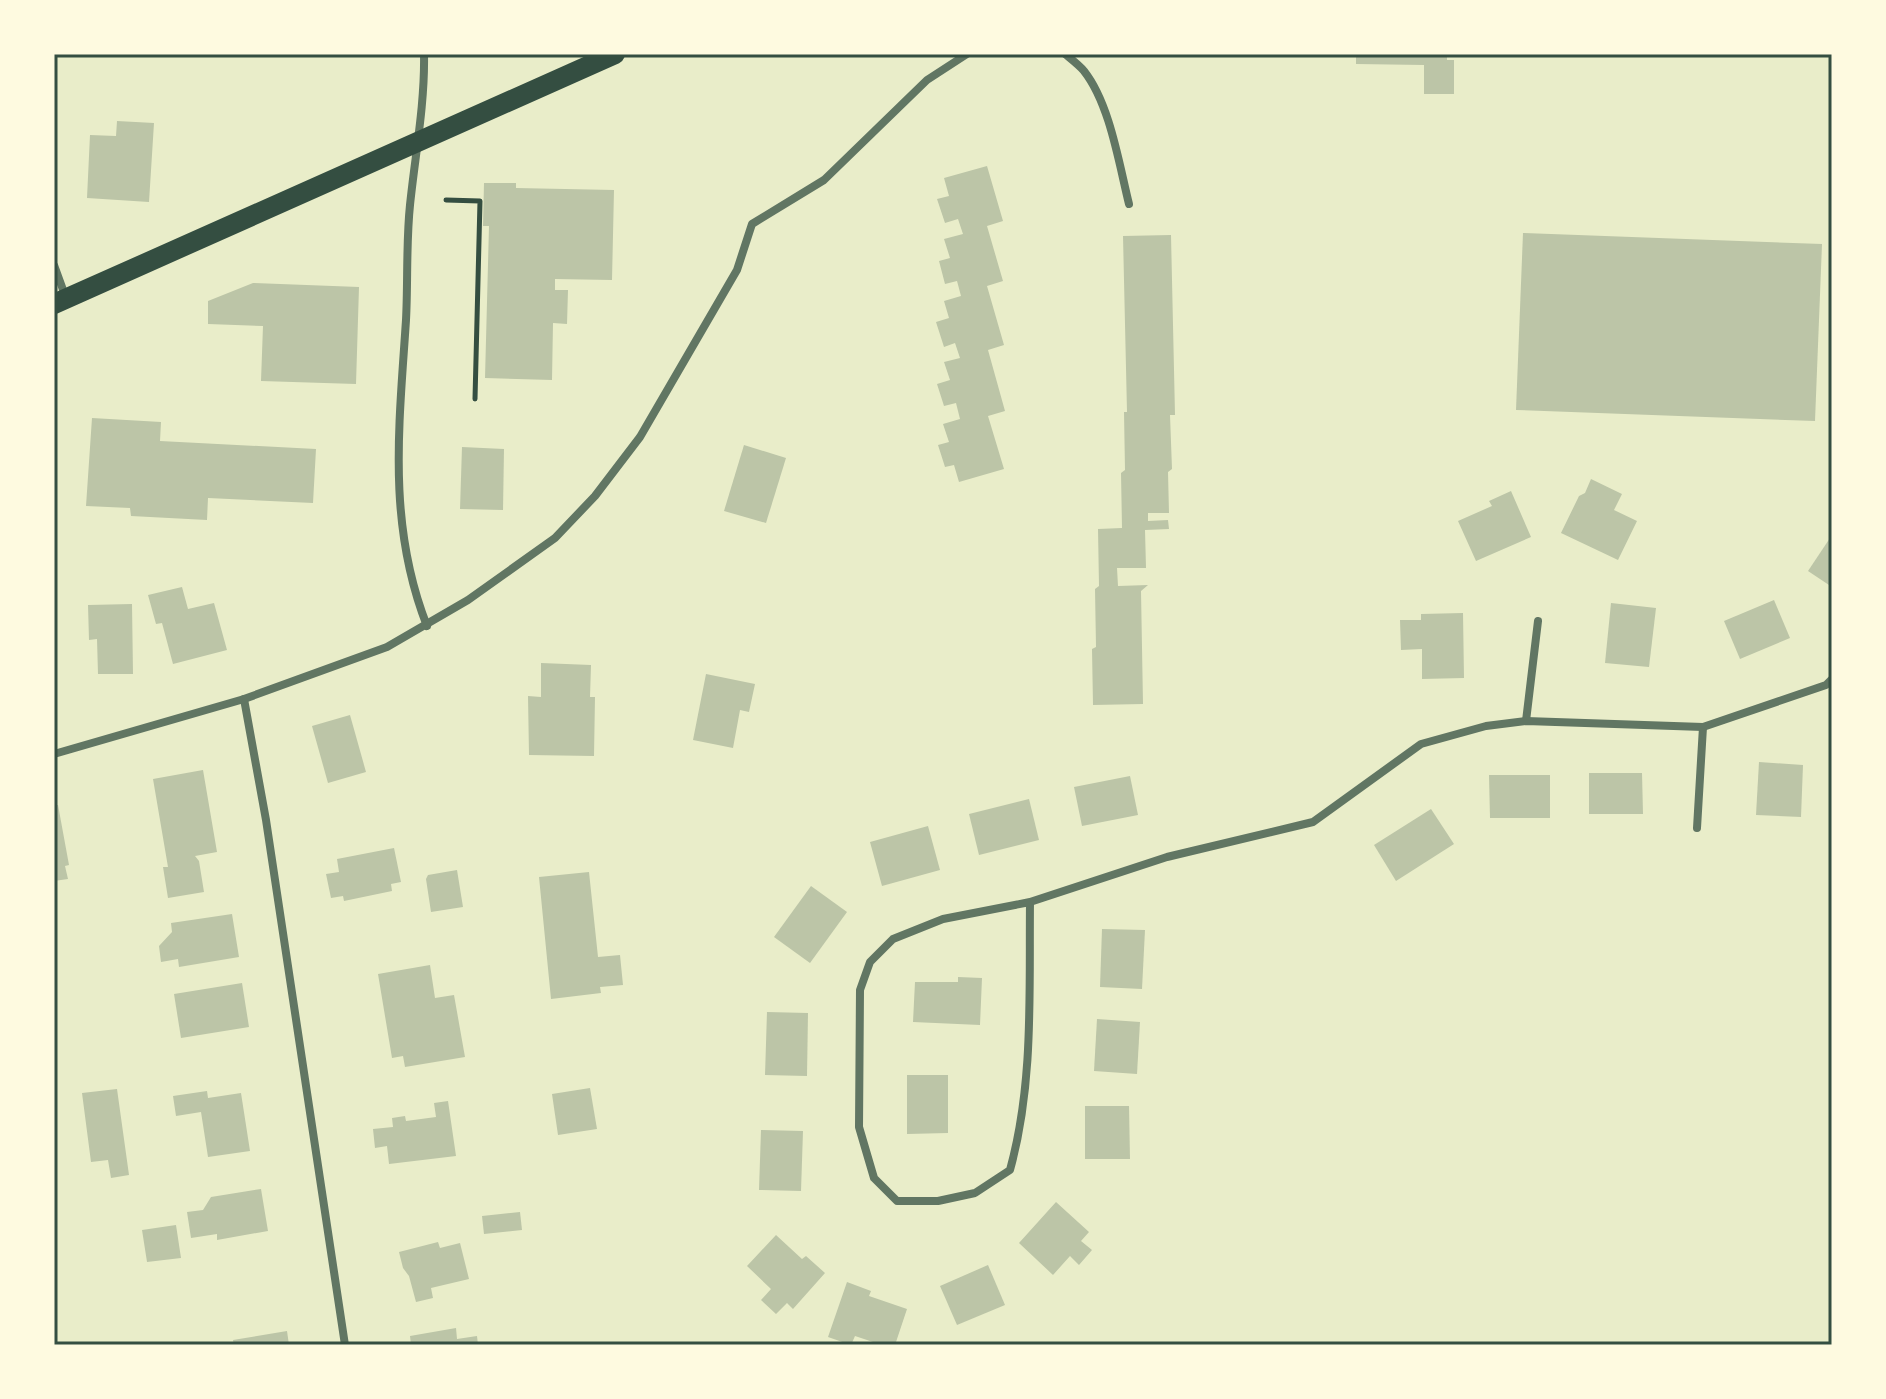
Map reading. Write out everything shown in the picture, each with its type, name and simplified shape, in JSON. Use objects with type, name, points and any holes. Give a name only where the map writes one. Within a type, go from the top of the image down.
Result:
[{"type":"main road","points":[[60,302],[615,54]]},
{"type":"street","points":[[424,54],[408,233],[399,463],[400,523],[413,591],[427,626]]},
{"type":"street","points":[[54,754],[244,699],[376,651],[427,626],[555,538],[595,496],[640,437],[737,270],[752,224],[824,180],[927,80],[967,54]]},
{"type":"street","points":[[1065,54],[1084,71],[1097,94],[1129,204]]},
{"type":"street","points":[[54,265],[60,302]]},
{"type":"street","points":[[1526,721],[1538,621]]},
{"type":"street","points":[[1030,902],[1027,1086],[1021,1129],[1010,1170],[975,1193],[938,1201],[897,1201],[874,1178],[859,1127],[860,990],[870,962],[893,939],[943,919],[1030,902],[1167,857],[1313,822],[1421,744],[1486,726],[1526,721],[1703,727],[1826,685],[1832,679]]},
{"type":"street","points":[[244,699],[266,820],[345,1345]]},
{"type":"street","points":[[1697,828],[1703,727]]},
{"type":"path","points":[[446,200],[480,201],[475,399]]},
{"type":"building","points":[[1356,54],[1447,54],[1447,60],[1454,60],[1454,94],[1424,94],[1424,65],[1356,64]]},
{"type":"building","points":[[117,121],[154,123],[149,202],[87,198],[90,135],[116,136]]},
{"type":"building","points":[[987,166],[1003,221],[987,226],[1003,281],[987,286],[1004,345],[988,350],[1005,411],[988,416],[1004,469],[959,482],[954,465],[945,467],[938,445],[949,442],[943,424],[960,419],[956,403],[944,406],[937,384],[950,380],[944,362],[960,358],[955,343],[944,347],[936,322],[949,318],[944,301],[961,296],[957,281],[945,284],[939,261],[950,258],[944,239],[963,234],[958,219],[945,223],[937,199],[949,196],[944,178]]},
{"type":"building","points":[[484,183],[516,183],[516,188],[614,190],[612,280],[555,279],[555,290],[568,290],[567,324],[553,323],[552,380],[485,378],[489,226],[483,226]]},
{"type":"building","points":[[1523,233],[1822,244],[1815,421],[1516,410]]},
{"type":"building","points":[[1171,235],[1175,415],[1170,415],[1172,469],[1168,472],[1169,513],[1148,513],[1148,521],[1168,520],[1169,529],[1145,530],[1146,568],[1117,568],[1118,586],[1148,585],[1141,591],[1143,704],[1093,705],[1095,589],[1099,586],[1098,529],[1122,528],[1121,473],[1125,470],[1124,412],[1127,412],[1123,236]]},
{"type":"building","points":[[253,283],[359,287],[356,384],[261,381],[263,326],[208,324],[208,301]]},
{"type":"building","points":[[92,418],[161,422],[160,441],[316,449],[313,503],[208,498],[207,520],[131,516],[130,508],[86,506]]},
{"type":"building","points":[[744,445],[786,458],[766,523],[724,511]]},
{"type":"building","points":[[462,447],[504,449],[503,510],[460,509]]},
{"type":"building","points":[[1591,479],[1622,494],[1614,510],[1637,521],[1618,560],[1561,533]]},
{"type":"building","points":[[1511,491],[1531,537],[1476,561],[1458,521],[1492,506],[1489,501]]},
{"type":"building","points":[[1832,535],[1832,587],[1808,571]]},
{"type":"building","points":[[182,587],[188,609],[214,603],[227,650],[173,664],[162,623],[156,624],[148,595]]},
{"type":"building","points":[[1774,600],[1790,638],[1740,659],[1724,621]]},
{"type":"building","points":[[1611,603],[1656,608],[1649,667],[1605,663]]},
{"type":"building","points":[[132,604],[133,674],[98,674],[97,639],[89,640],[88,605]]},
{"type":"building","points":[[1463,613],[1464,678],[1422,679],[1422,649],[1401,650],[1400,620],[1421,620],[1421,614]]},
{"type":"building","points":[[541,663],[591,665],[590,697],[595,697],[594,756],[529,755],[528,696],[541,697]]},
{"type":"building","points":[[706,674],[755,684],[749,712],[740,710],[733,748],[693,740]]},
{"type":"building","points":[[350,715],[366,772],[328,783],[312,726]]},
{"type":"building","points":[[1759,762],[1803,765],[1801,817],[1756,815]]},
{"type":"building","points":[[203,770],[217,852],[195,856],[199,861],[204,892],[168,898],[163,867],[168,867],[153,779]]},
{"type":"building","points":[[1589,773],[1642,773],[1643,814],[1589,814]]},
{"type":"building","points":[[1489,775],[1550,775],[1550,818],[1490,818]]},
{"type":"building","points":[[1130,776],[1138,815],[1082,826],[1074,787]]},
{"type":"building","points":[[1029,799],[1039,840],[979,855],[969,814]]},
{"type":"building","points":[[54,805],[58,805],[69,865],[65,866],[68,879],[54,881]]},
{"type":"building","points":[[1431,809],[1454,844],[1396,881],[1374,845]]},
{"type":"building","points":[[928,826],[940,870],[882,886],[870,842]]},
{"type":"building","points":[[394,848],[401,882],[391,884],[392,891],[344,901],[343,896],[331,898],[326,874],[339,872],[337,859]]},
{"type":"building","points":[[457,870],[463,907],[431,912],[428,875]]},
{"type":"building","points":[[589,872],[598,957],[620,955],[623,985],[600,987],[601,993],[551,999],[539,877]]},
{"type":"building","points":[[811,886],[847,912],[810,963],[774,937]]},
{"type":"building","points":[[232,914],[239,957],[179,967],[178,959],[161,962],[159,946],[172,932],[171,923]]},
{"type":"building","points":[[1102,929],[1145,930],[1142,989],[1100,987]]},
{"type":"building","points":[[430,965],[435,998],[454,995],[465,1057],[405,1067],[403,1056],[392,1058],[378,974]]},
{"type":"building","points":[[958,977],[982,978],[980,1025],[913,1022],[915,982],[958,982]]},
{"type":"building","points":[[242,983],[249,1027],[181,1038],[174,994]]},
{"type":"building","points":[[767,1012],[808,1013],[807,1076],[765,1075]]},
{"type":"building","points":[[1097,1019],[1140,1022],[1137,1074],[1094,1071]]},
{"type":"building","points":[[907,1075],[948,1075],[948,1133],[907,1134]]},
{"type":"building","points":[[590,1088],[597,1129],[558,1135],[552,1094]]},
{"type":"building","points":[[117,1089],[129,1175],[111,1178],[108,1160],[91,1162],[82,1093]]},
{"type":"building","points":[[207,1091],[208,1098],[241,1093],[250,1151],[208,1157],[201,1112],[176,1116],[173,1096]]},
{"type":"building","points":[[448,1101],[456,1156],[389,1164],[387,1146],[375,1148],[373,1129],[393,1127],[392,1118],[405,1116],[406,1121],[436,1117],[434,1103]]},
{"type":"building","points":[[1085,1106],[1129,1106],[1130,1159],[1085,1159]]},
{"type":"building","points":[[761,1130],[803,1131],[801,1191],[759,1190]]},
{"type":"building","points":[[261,1189],[268,1231],[217,1240],[217,1234],[191,1238],[187,1212],[203,1210],[211,1197]]},
{"type":"building","points":[[1056,1202],[1089,1232],[1081,1241],[1092,1250],[1079,1265],[1070,1256],[1053,1275],[1019,1243]]},
{"type":"building","points":[[520,1212],[522,1230],[484,1234],[482,1216]]},
{"type":"building","points":[[176,1225],[181,1258],[147,1262],[142,1230]]},
{"type":"building","points":[[776,1235],[802,1259],[806,1256],[825,1273],[793,1309],[787,1303],[776,1314],[761,1300],[771,1289],[747,1266]]},
{"type":"building","points":[[438,1242],[440,1248],[460,1243],[469,1279],[431,1288],[433,1298],[416,1302],[399,1252]]},
{"type":"building","points":[[988,1265],[1005,1305],[957,1325],[940,1286]]},
{"type":"building","points":[[847,1282],[871,1291],[869,1296],[907,1309],[895,1345],[882,1345],[855,1336],[851,1345],[828,1337]]},
{"type":"building","points":[[456,1328],[457,1339],[477,1336],[478,1345],[411,1345],[410,1336]]},
{"type":"building","points":[[287,1331],[289,1345],[234,1345],[233,1340]]}]
